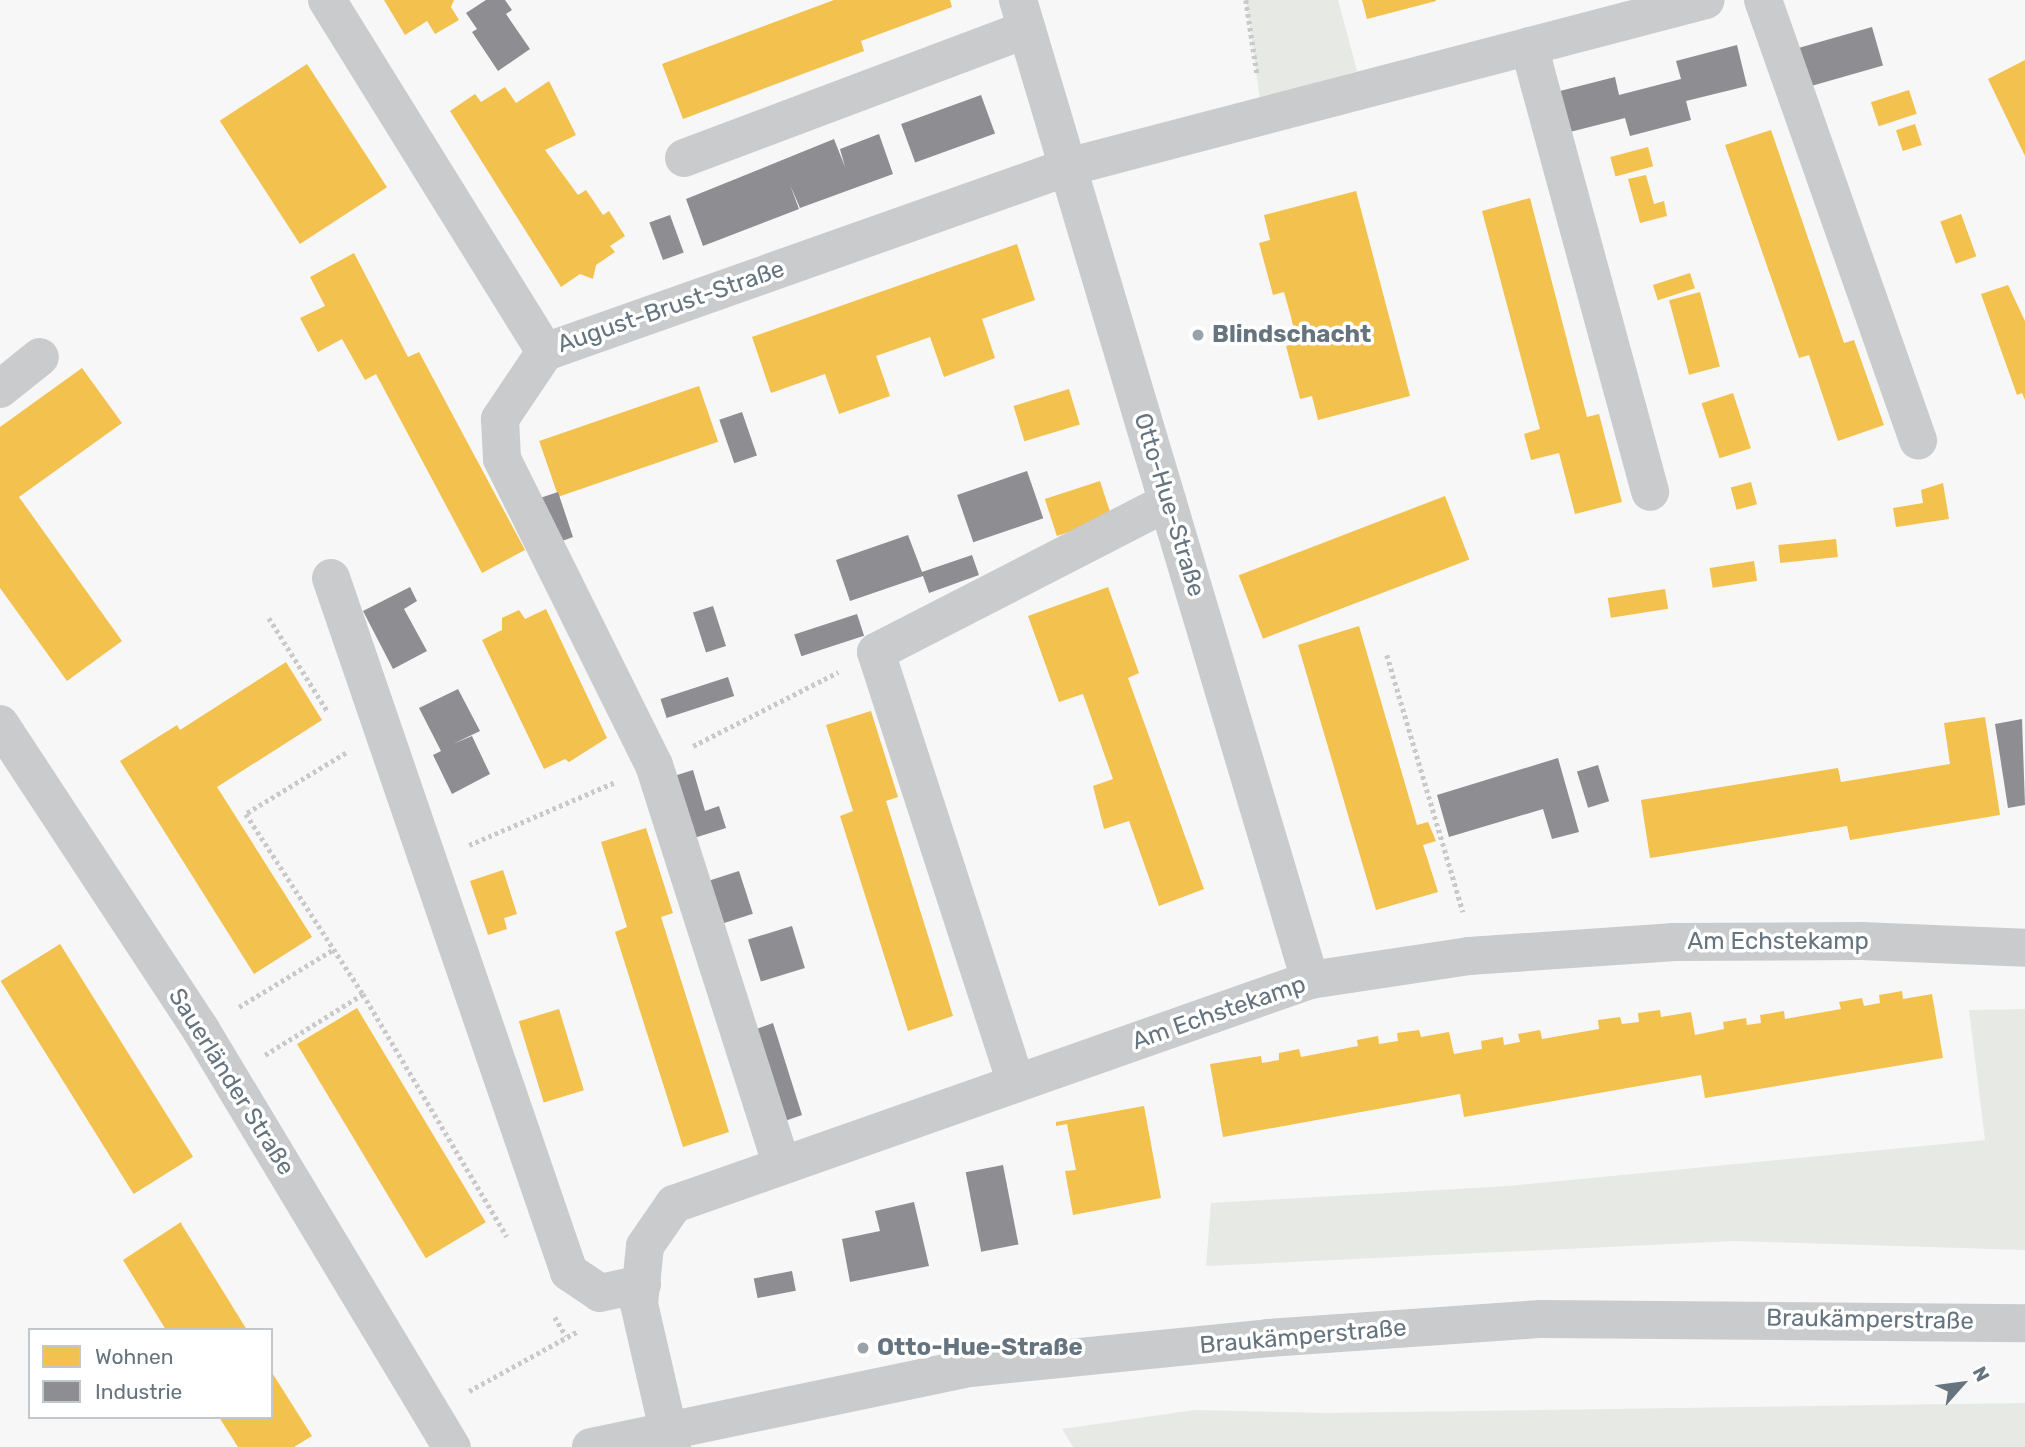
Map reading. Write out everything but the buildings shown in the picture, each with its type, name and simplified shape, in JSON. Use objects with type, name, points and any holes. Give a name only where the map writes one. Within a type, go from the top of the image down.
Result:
[{"type":"street","name":"August-Brust-Straße","points":[[327,0],[545,352],[1068,167]]},
{"type":"street","points":[[1068,167],[1706,0]]},
{"type":"street","points":[[1763,0],[1918,441]]},
{"type":"street","name":"Otto-Hue-Straße","points":[[684,158],[1023,15],[1310,980]]},
{"type":"street","points":[[1529,46],[1650,492]]},
{"type":"street","points":[[545,352],[500,419],[502,459],[654,765],[782,1164]]},
{"type":"street","points":[[0,389],[40,357]]},
{"type":"street","points":[[1016,1083],[876,652],[1168,502]]},
{"type":"street","points":[[331,578],[569,1272],[600,1293],[640,1294]]},
{"type":"street","name":"Sauerländer Straße","points":[[0,724],[201,1030],[452,1447]]},
{"type":"street","name":"Am Echstekamp","points":[[668,1438],[640,1294],[645,1246],[674,1204],[782,1164],[1310,980],[1477,955],[1672,942],[1861,941],[2025,948]]},
{"type":"street","name":"Braukämperstraße","points":[[591,1447],[668,1438],[970,1368],[1268,1338],[1541,1320],[1796,1318],[2025,1323]]},
{"type":"path","points":[[1246,0],[1253,43]]},
{"type":"path","points":[[269,618],[331,717]]},
{"type":"path","points":[[1387,655],[1458,896]]},
{"type":"path","points":[[351,750],[246,814],[363,994],[510,1242]]},
{"type":"path","points":[[201,1030],[334,949]]},
{"type":"path","points":[[228,1078],[363,994]]},
{"type":"path","points":[[431,1412],[640,1294]]},
{"type":"path","points":[[552,1313],[566,1336]]},
{"type":"shaded area","points":[[1246,0],[1338,0],[1357,71],[1260,100]]},
{"type":"shaded area","points":[[2025,1009],[2025,1250],[1734,1241],[1206,1266],[1211,1203],[1509,1186],[1985,1140],[1969,1010]]},
{"type":"shaded area","points":[[2025,1403],[2025,1447],[1073,1447],[1062,1429],[1195,1410],[1325,1413]]},
{"type":"place","name":"Blindschacht","points":[[1198,335]]},
{"type":"place","name":"Otto-Hue-Straße","points":[[863,1348]]}]
